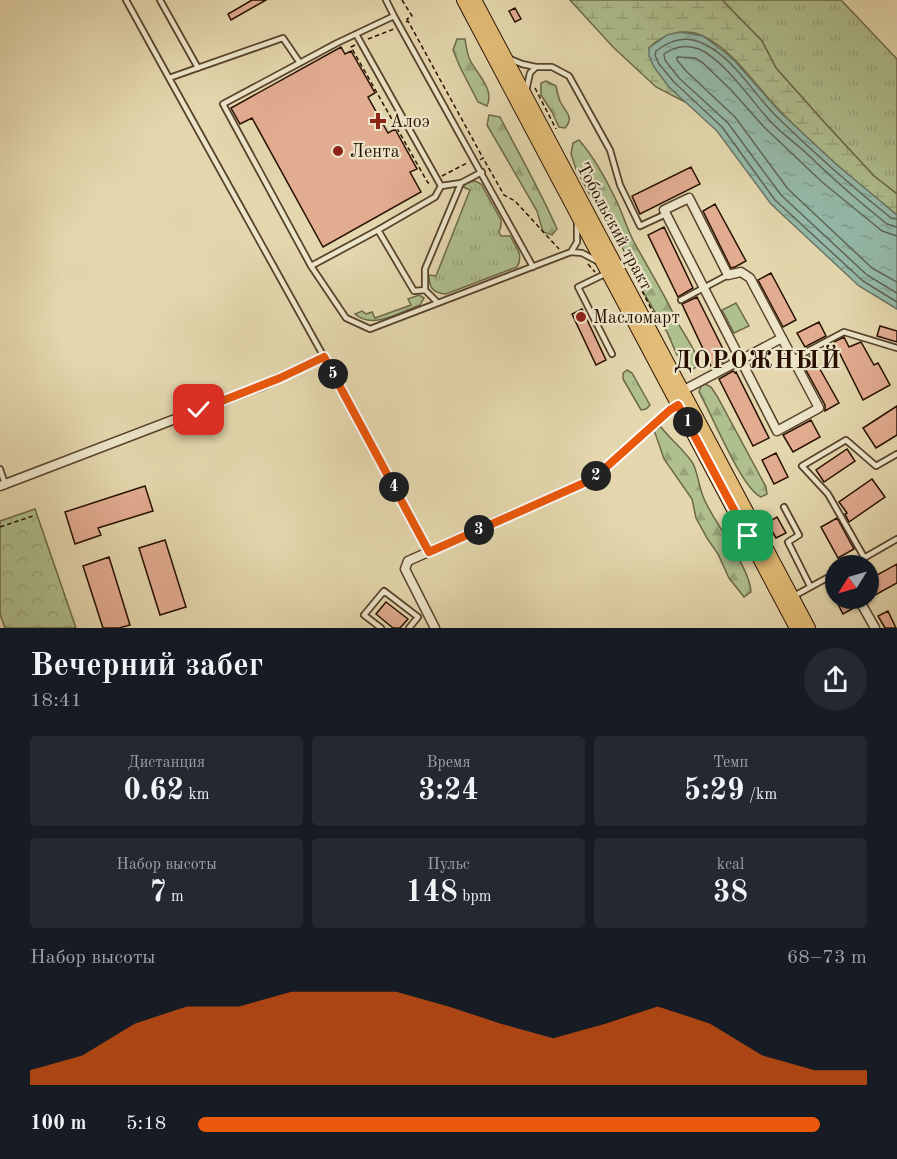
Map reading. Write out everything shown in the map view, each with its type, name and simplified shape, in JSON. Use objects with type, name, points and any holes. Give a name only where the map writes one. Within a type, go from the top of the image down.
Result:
[{"type":"main road","name":"Тобольский тракт","points":[[464,0],[608,273],[680,398]]},
{"type":"main road","name":"Тобольский тракт","points":[[474,0],[787,600],[797,628]]},
{"type":"main road","name":"Тобольский тракт","points":[[787,600],[808,628]]},
{"type":"street","points":[[689,198],[728,275],[741,272],[750,278],[819,408],[777,431],[664,210],[689,198]]},
{"type":"street","points":[[435,628],[405,569],[408,561],[593,479],[670,410],[680,398],[782,338]]},
{"type":"street","points":[[3,485],[264,385],[324,357],[429,552]]},
{"type":"street","points":[[864,609],[875,628]]},
{"type":"lane","points":[[126,0],[324,357]]},
{"type":"lane","points":[[160,0],[198,68]]},
{"type":"lane","points":[[386,0],[533,267]]},
{"type":"lane","points":[[394,16],[223,104],[311,266],[346,318],[370,329],[571,252],[582,253],[594,258],[608,273],[578,287],[612,354]]},
{"type":"lane","points":[[356,34],[441,186]]},
{"type":"lane","points":[[169,78],[283,38],[300,63]]},
{"type":"lane","points":[[504,56],[522,64],[552,67],[569,76],[610,150],[620,185],[640,226],[666,214]]},
{"type":"lane","points":[[526,97],[527,81],[530,73],[536,67]]},
{"type":"lane","points":[[441,186],[461,183],[482,172]]},
{"type":"lane","points":[[437,302],[425,290],[425,269],[461,183]]},
{"type":"lane","points":[[311,266],[435,197],[441,186]]},
{"type":"lane","points":[[571,252],[577,242],[576,213]]},
{"type":"lane","points":[[378,230],[414,291],[425,290]]},
{"type":"lane","points":[[681,300],[728,275]]},
{"type":"lane","points":[[793,359],[844,332],[897,348]]},
{"type":"lane","points":[[863,555],[828,494],[802,466],[846,440],[876,466],[896,454],[897,461]]},
{"type":"lane","points":[[0,469],[3,485]]},
{"type":"lane","points":[[784,507],[799,535],[788,542],[810,586]]},
{"type":"lane","points":[[868,555],[897,539]]},
{"type":"lane","points":[[787,600],[825,578]]},
{"type":"lane","points":[[381,628],[364,615],[384,591],[418,617],[409,628]]},
{"type":"lane","points":[[414,614],[425,609]]},
{"type":"path","points":[[402,0],[412,16],[407,19],[408,21]]},
{"type":"path","points":[[0,527],[33,516]]},
{"type":"green space","points":[[570,0],[722,0],[762,41],[776,68],[824,122],[874,176],[897,194],[897,215],[809,139],[772,102],[736,60],[715,43],[696,33],[681,32],[660,39],[649,48],[669,87],[687,103],[656,87],[613,47]]},
{"type":"green space","points":[[722,0],[841,0],[897,59],[897,194],[874,176],[824,122],[776,68],[762,41]]},
{"type":"green space","points":[[457,39],[465,39],[469,58],[487,87],[489,99],[487,106],[478,102],[460,67],[453,50]]},
{"type":"green space","points":[[546,81],[556,86],[560,101],[568,114],[569,121],[565,128],[559,127],[541,95],[541,83]]},
{"type":"green space","points":[[489,115],[500,117],[544,200],[557,229],[552,235],[543,232],[537,211],[487,125]]},
{"type":"green space","points":[[579,140],[605,178],[633,240],[694,350],[698,366],[693,369],[677,355],[667,332],[636,280],[614,228],[590,195],[576,169],[571,154],[573,143]]},
{"type":"green space","points":[[475,181],[481,184],[501,220],[499,232],[501,236],[510,236],[517,247],[519,263],[517,267],[446,294],[435,291],[431,286],[429,275],[436,276],[470,190],[463,187]]},
{"type":"green space","points":[[419,295],[424,298],[420,305],[387,318],[370,320],[355,314],[362,311],[366,314],[372,312],[375,318],[411,305],[408,299]]},
{"type":"green space","points":[[736,303],[749,326],[734,333],[722,310]]},
{"type":"green space","points":[[627,370],[632,373],[650,405],[646,409],[641,410],[623,379],[623,373]]},
{"type":"green space","points":[[705,384],[711,387],[717,396],[766,487],[767,494],[761,497],[753,491],[736,466],[699,392],[701,386]]},
{"type":"green space","points":[[661,427],[694,466],[705,501],[745,571],[751,592],[744,597],[729,578],[718,554],[696,518],[692,499],[664,459],[654,430]]},
{"type":"green space","points":[[35,509],[76,628],[5,628],[0,614],[0,521]]},
{"type":"water","points":[[680,32],[703,36],[732,58],[780,112],[837,165],[897,215],[897,309],[859,286],[771,204],[717,131],[669,87],[654,67],[649,56],[649,48],[667,35]]},
{"type":"building","points":[[252,0],[266,0],[231,20],[228,14]]},
{"type":"building","points":[[515,8],[521,19],[515,22],[509,11]]},
{"type":"building","name":"Лента","points":[[341,47],[345,54],[351,51],[375,93],[368,97],[388,133],[395,129],[417,169],[410,172],[421,192],[323,247],[252,118],[240,124],[231,108]]},
{"type":"building","points":[[691,167],[700,184],[640,214],[632,196]]},
{"type":"building","points":[[715,204],[746,261],[735,267],[731,268],[703,211]]},
{"type":"building","points":[[664,227],[693,288],[678,297],[648,235]]},
{"type":"building","points":[[771,273],[796,320],[783,327],[758,280]]},
{"type":"building","points":[[697,297],[728,359],[712,368],[682,304]]},
{"type":"building","points":[[582,309],[606,360],[596,365],[572,314]]},
{"type":"building","points":[[819,322],[826,336],[805,347],[797,333]]},
{"type":"building","points":[[880,326],[897,331],[897,342],[877,336]]},
{"type":"building","points":[[844,337],[849,347],[861,342],[874,365],[878,363],[890,385],[863,400],[834,342]]},
{"type":"building","points":[[812,355],[839,403],[825,411],[825,405],[801,361]]},
{"type":"building","points":[[733,371],[736,372],[769,438],[753,446],[719,379]]},
{"type":"building","points":[[897,406],[897,435],[876,448],[863,428]]},
{"type":"building","points":[[811,420],[820,437],[793,452],[783,435]]},
{"type":"building","points":[[847,449],[855,461],[824,482],[816,470]]},
{"type":"building","points":[[776,453],[788,477],[774,484],[762,460]]},
{"type":"building","points":[[872,479],[885,497],[849,522],[845,514],[847,513],[839,502]]},
{"type":"building","points":[[145,486],[153,511],[98,528],[101,535],[75,544],[65,512]]},
{"type":"building","points":[[777,517],[786,533],[776,538],[767,523]]},
{"type":"building","points":[[837,518],[854,549],[843,555],[836,555],[821,527]]},
{"type":"building","points":[[165,540],[186,607],[160,615],[139,548]]},
{"type":"building","points":[[109,557],[130,625],[119,628],[103,628],[83,566]]},
{"type":"building","points":[[897,564],[897,583],[879,593],[879,574]]},
{"type":"building","points":[[386,602],[408,619],[400,628],[393,628],[376,614]]},
{"type":"building","points":[[840,609],[852,609],[843,614]]},
{"type":"building","points":[[888,611],[896,628],[885,628],[878,616]]},
{"type":"place","name":"Алоэ","points":[[378,121]]},
{"type":"place","name":"Лента","points":[[338,151]]},
{"type":"place","name":"Масломарт","points":[[581,317]]},
{"type":"district","name":"ДОРОЖНЫЙ","points":[[758,360]]},
{"type":"route","points":[[199,410],[280,378],[324,357],[429,552],[593,479],[678,405],[748,536]]}]
